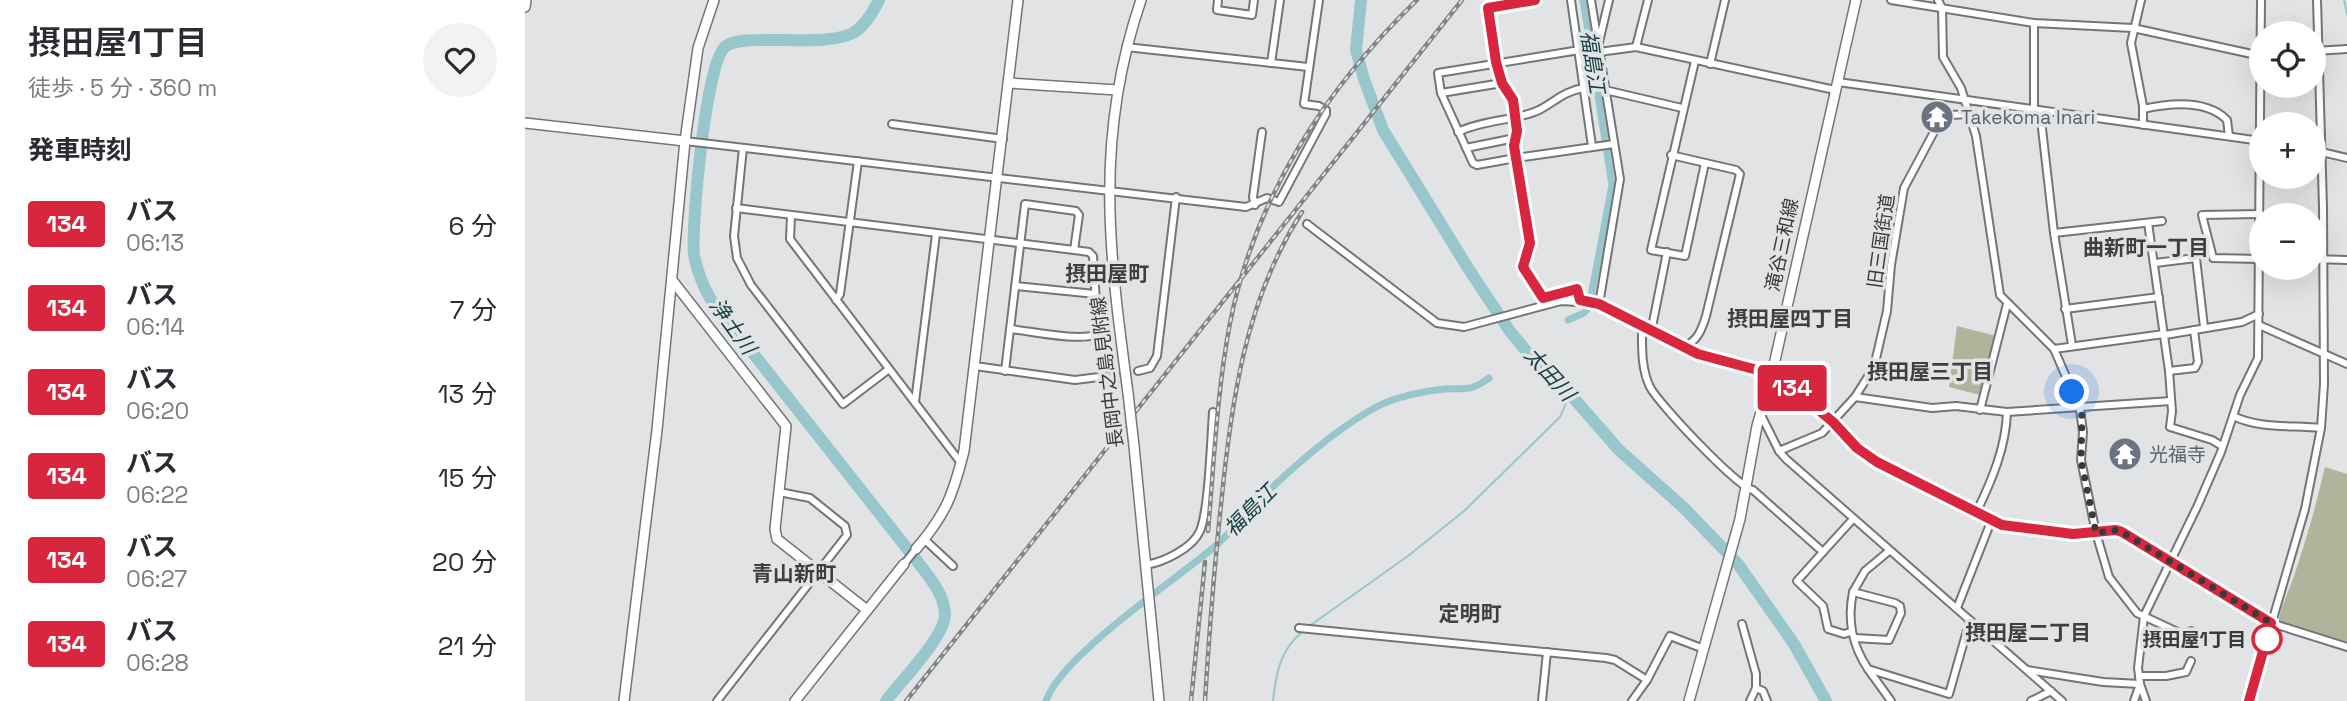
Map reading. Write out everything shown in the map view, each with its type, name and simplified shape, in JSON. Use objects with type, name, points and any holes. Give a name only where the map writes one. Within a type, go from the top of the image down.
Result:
[{"type":"street","points":[[525,7],[526,0]]},
{"type":"street","points":[[624,701],[690,142],[698,48],[713,0]]},
{"type":"street","points":[[795,701],[924,539],[949,503],[959,477],[975,366],[1018,0]]},
{"type":"street","name":"長岡中之島見附線","points":[[1141,0],[1126,47],[1117,90],[1108,190],[1112,271],[1128,393],[1159,701]]},
{"type":"street","points":[[1218,0],[1217,10],[1252,15],[1254,0]]},
{"type":"street","points":[[1271,63],[1280,0]]},
{"type":"street","points":[[525,123],[1246,207],[1267,198],[1279,202],[1326,114],[1326,110],[1319,106],[1304,104],[1318,0]]},
{"type":"street","points":[[1535,0],[1488,8],[1496,62],[1502,83],[1513,100],[1516,158],[1530,243],[1523,267],[1543,298],[1574,288],[1579,291],[1582,300]]},
{"type":"street","points":[[1571,0],[1592,146]]},
{"type":"street","points":[[1591,0],[1619,186],[1597,304]]},
{"type":"street","points":[[1597,49],[1609,0]]},
{"type":"street","points":[[1636,47],[1648,0]]},
{"type":"street","points":[[1710,64],[1725,0]]},
{"type":"street","name":"滝谷三和線","points":[[1689,701],[1747,490],[1760,412],[1771,378],[1856,0]]},
{"type":"street","points":[[1891,0],[2034,23],[2133,28],[2249,53]]},
{"type":"street","points":[[1938,0],[1941,8],[1941,49],[1958,81],[1976,136],[1998,290],[2007,304],[2054,349],[2080,409],[2083,432],[2081,460],[2096,533],[2109,577],[2133,609],[2187,636]]},
{"type":"street","points":[[2141,0],[2133,28],[2131,49],[2143,109],[2143,125]]},
{"type":"street","points":[[2261,0],[2261,21]]},
{"type":"street","points":[[2317,0],[2317,21]]},
{"type":"street","points":[[2034,23],[2037,110],[2072,345]]},
{"type":"street","points":[[1126,47],[1308,67]]},
{"type":"street","points":[[1612,144],[1477,165],[1470,159],[1441,93],[1437,75],[1441,71],[1578,50],[1636,47],[1710,64],[1836,86],[1964,99],[2249,139]]},
{"type":"street","points":[[2326,50],[2347,49]]},
{"type":"street","points":[[1695,61],[1651,250],[1685,256],[1705,163]]},
{"type":"street","points":[[1010,83],[1117,90]]},
{"type":"street","points":[[1441,93],[1502,83]]},
{"type":"street","points":[[1458,132],[1481,122],[1538,110],[1566,91],[1584,88]]},
{"type":"street","points":[[1605,90],[1682,108]]},
{"type":"street","points":[[2143,109],[2180,104],[2214,111],[2227,120],[2229,136]]},
{"type":"street","name":"旧三国街道","points":[[1779,451],[1813,438],[1833,422],[1855,397],[1876,360],[1887,310],[1891,265],[1904,188],[1935,130],[1951,116],[1969,114]]},
{"type":"street","points":[[892,124],[1003,139]]},
{"type":"street","points":[[1255,205],[1262,132]]},
{"type":"street","points":[[1466,148],[1515,138]]},
{"type":"street","points":[[743,148],[734,247],[742,271],[843,404],[889,369]]},
{"type":"street","points":[[2326,152],[2347,158]]},
{"type":"street","points":[[1671,155],[1736,170],[1740,177],[1706,316],[1695,339],[1682,347]]},
{"type":"street","points":[[836,300],[840,294],[858,161]]},
{"type":"street","points":[[1138,371],[1150,368],[1157,356],[1176,197]]},
{"type":"street","points":[[1005,371],[1025,204],[1076,211],[1079,215],[1074,250]]},
{"type":"street","points":[[736,208],[1089,252],[1093,256],[1098,334],[1092,336],[1010,329]]},
{"type":"street","points":[[2249,214],[2202,215],[2213,258],[2249,258]]},
{"type":"street","points":[[791,216],[790,239],[961,463]]},
{"type":"street","points":[[2054,233],[2162,221]]},
{"type":"street","points":[[2148,223],[2169,371],[2170,428],[2212,440],[2222,446]]},
{"type":"street","points":[[1307,224],[1430,320],[1449,327],[1468,326],[1539,306],[1582,300],[1597,304],[1711,359],[1761,371],[1799,392],[1857,448],[1877,462],[1992,519],[2013,527],[2045,532],[2096,533],[2116,530],[2271,623],[2347,647]]},
{"type":"street","points":[[915,401],[936,234]]},
{"type":"street","points":[[1651,332],[1667,252]]},
{"type":"street","points":[[2155,263],[2196,258],[2204,327]]},
{"type":"street","points":[[2326,259],[2347,260]]},
{"type":"street","points":[[672,280],[786,426],[777,539],[867,610]]},
{"type":"street","points":[[2146,701],[2139,676],[2140,636],[2144,616],[2171,562],[2256,365],[2260,280]]},
{"type":"street","points":[[2249,701],[2308,496],[2321,428],[2322,280]]},
{"type":"street","points":[[1015,286],[1095,294]]},
{"type":"street","points":[[2065,309],[2159,297]]},
{"type":"street","points":[[1980,410],[2007,304]]},
{"type":"street","points":[[2054,349],[2242,322],[2259,314]]},
{"type":"street","points":[[2259,325],[2347,364]]},
{"type":"street","points":[[1642,327],[1644,364],[1650,387],[1668,411],[1747,490],[1753,490],[1823,552]]},
{"type":"street","points":[[2169,371],[2195,368],[2198,362],[2194,330]]},
{"type":"street","points":[[975,366],[1075,380],[1107,376]]},
{"type":"street","points":[[1855,397],[1932,408],[1956,406],[2007,412],[2171,401]]},
{"type":"street","points":[[1147,570],[1184,547],[1199,532],[1213,412]]},
{"type":"street","points":[[1760,412],[1779,451],[1889,551],[2062,701]]},
{"type":"street","points":[[1977,511],[1995,472],[2005,436],[2007,412]]},
{"type":"street","points":[[2233,416],[2258,426],[2271,424],[2321,428]]},
{"type":"street","points":[[717,701],[848,536],[847,528],[810,498],[779,492]]},
{"type":"street","points":[[1853,519],[1797,581],[1823,606],[1828,629],[1889,640],[1901,613],[1900,606],[1853,592]]},
{"type":"street","points":[[1957,608],[1992,519]]},
{"type":"street","points":[[924,539],[953,566]]},
{"type":"street","points":[[1889,551],[1865,571],[1853,592],[1850,610],[1853,635],[1868,669],[1891,701]]},
{"type":"street","points":[[1868,669],[1947,698],[1970,620]]},
{"type":"street","points":[[1742,624],[1756,674],[1756,688],[1750,701]]},
{"type":"street","points":[[1299,628],[1606,658],[1615,660],[1647,680]]},
{"type":"street","points":[[1632,701],[1647,680],[1670,636],[1704,649]]},
{"type":"street","points":[[1542,701],[1546,652]]},
{"type":"street","points":[[2139,676],[2166,676],[2186,672],[2191,661]]},
{"type":"street","points":[[2026,670],[2103,682],[2140,684]]},
{"type":"street","points":[[2134,701],[2140,684]]},
{"type":"street","points":[[1756,688],[1763,691],[1767,701]]},
{"type":"street","points":[[2031,701],[2051,691]]},
{"type":"green space","points":[[1957,326],[1997,336],[1980,395],[1949,387]]},
{"type":"green space","points":[[2325,467],[2347,474],[2347,643],[2278,623],[2305,542]]},
{"type":"waterway","name":"浄土川","points":[[879,0],[861,27],[844,36],[821,40],[748,40],[726,46],[719,57],[706,110],[698,180],[694,255],[711,300],[917,561],[942,600],[945,615],[943,625],[920,660],[886,701]]},
{"type":"waterway","name":"太田川","points":[[1361,0],[1356,50],[1383,130],[1509,330],[1536,363],[1570,394],[1619,450],[1684,508],[1738,564],[1794,644],[1826,701]]},
{"type":"waterway","name":"福島江","points":[[1568,320],[1584,313],[1589,307],[1612,185],[1583,0]]},
{"type":"waterway","points":[[2344,0],[2347,14]]},
{"type":"waterway","name":"福島江","points":[[1046,701],[1056,683],[1095,642],[1213,548],[1274,486],[1332,436],[1378,406],[1393,400],[1428,391],[1472,387],[1489,378]]},
{"type":"waterway","points":[[1308,627],[1408,556],[1464,511],[1560,417],[1570,394]]},
{"type":"waterway","points":[[1273,701],[1284,654],[1303,631]]},
{"type":"tunnel","points":[[1107,376],[1138,371]]},
{"type":"railway","points":[[1208,531],[1216,427],[1230,323],[1241,277],[1257,232],[1276,189],[1324,108],[1353,70],[1417,0]]},
{"type":"railway","points":[[906,701],[1462,0]]},
{"type":"railway","points":[[1205,701],[1218,529],[1236,391],[1254,316],[1283,246],[1302,212]]},
{"type":"railway","points":[[1191,701],[1205,562]]},
{"type":"bus line","name":"134","points":[[1535,0],[1488,8],[1496,62],[1502,83],[1513,100],[1517,131],[1514,146],[1530,243],[1523,267],[1543,298],[1577,289],[1580,300],[1599,304],[1664,339],[1711,359],[1761,371],[1799,392],[1857,448],[1877,462],[2002,525],[2073,534],[2109,530],[2122,532],[2271,623],[2249,701]]},
{"type":"place","name":"Takekoma Inari","points":[[1937,117]]},
{"type":"place","name":"光福寺","points":[[2125,454]]},
{"type":"place","name":"摂田屋1丁目","points":[[2267,639]]},
{"type":"district","name":"曲新町一丁目","points":[[2146,247]]},
{"type":"district","name":"摂田屋町","points":[[1107,273]]},
{"type":"district","name":"摂田屋四丁目","points":[[1790,318]]},
{"type":"district","name":"摂田屋三丁目","points":[[1930,371]]},
{"type":"district","name":"青山新町","points":[[794,573]]},
{"type":"district","name":"定明町","points":[[1470,613]]},
{"type":"district","name":"摂田屋二丁目","points":[[2028,632]]},
{"type":"route","points":[[2072,392],[2082,416],[2081,460],[2096,533],[2109,530],[2122,532],[2141,546],[2240,603],[2271,623],[2267,639]]}]
